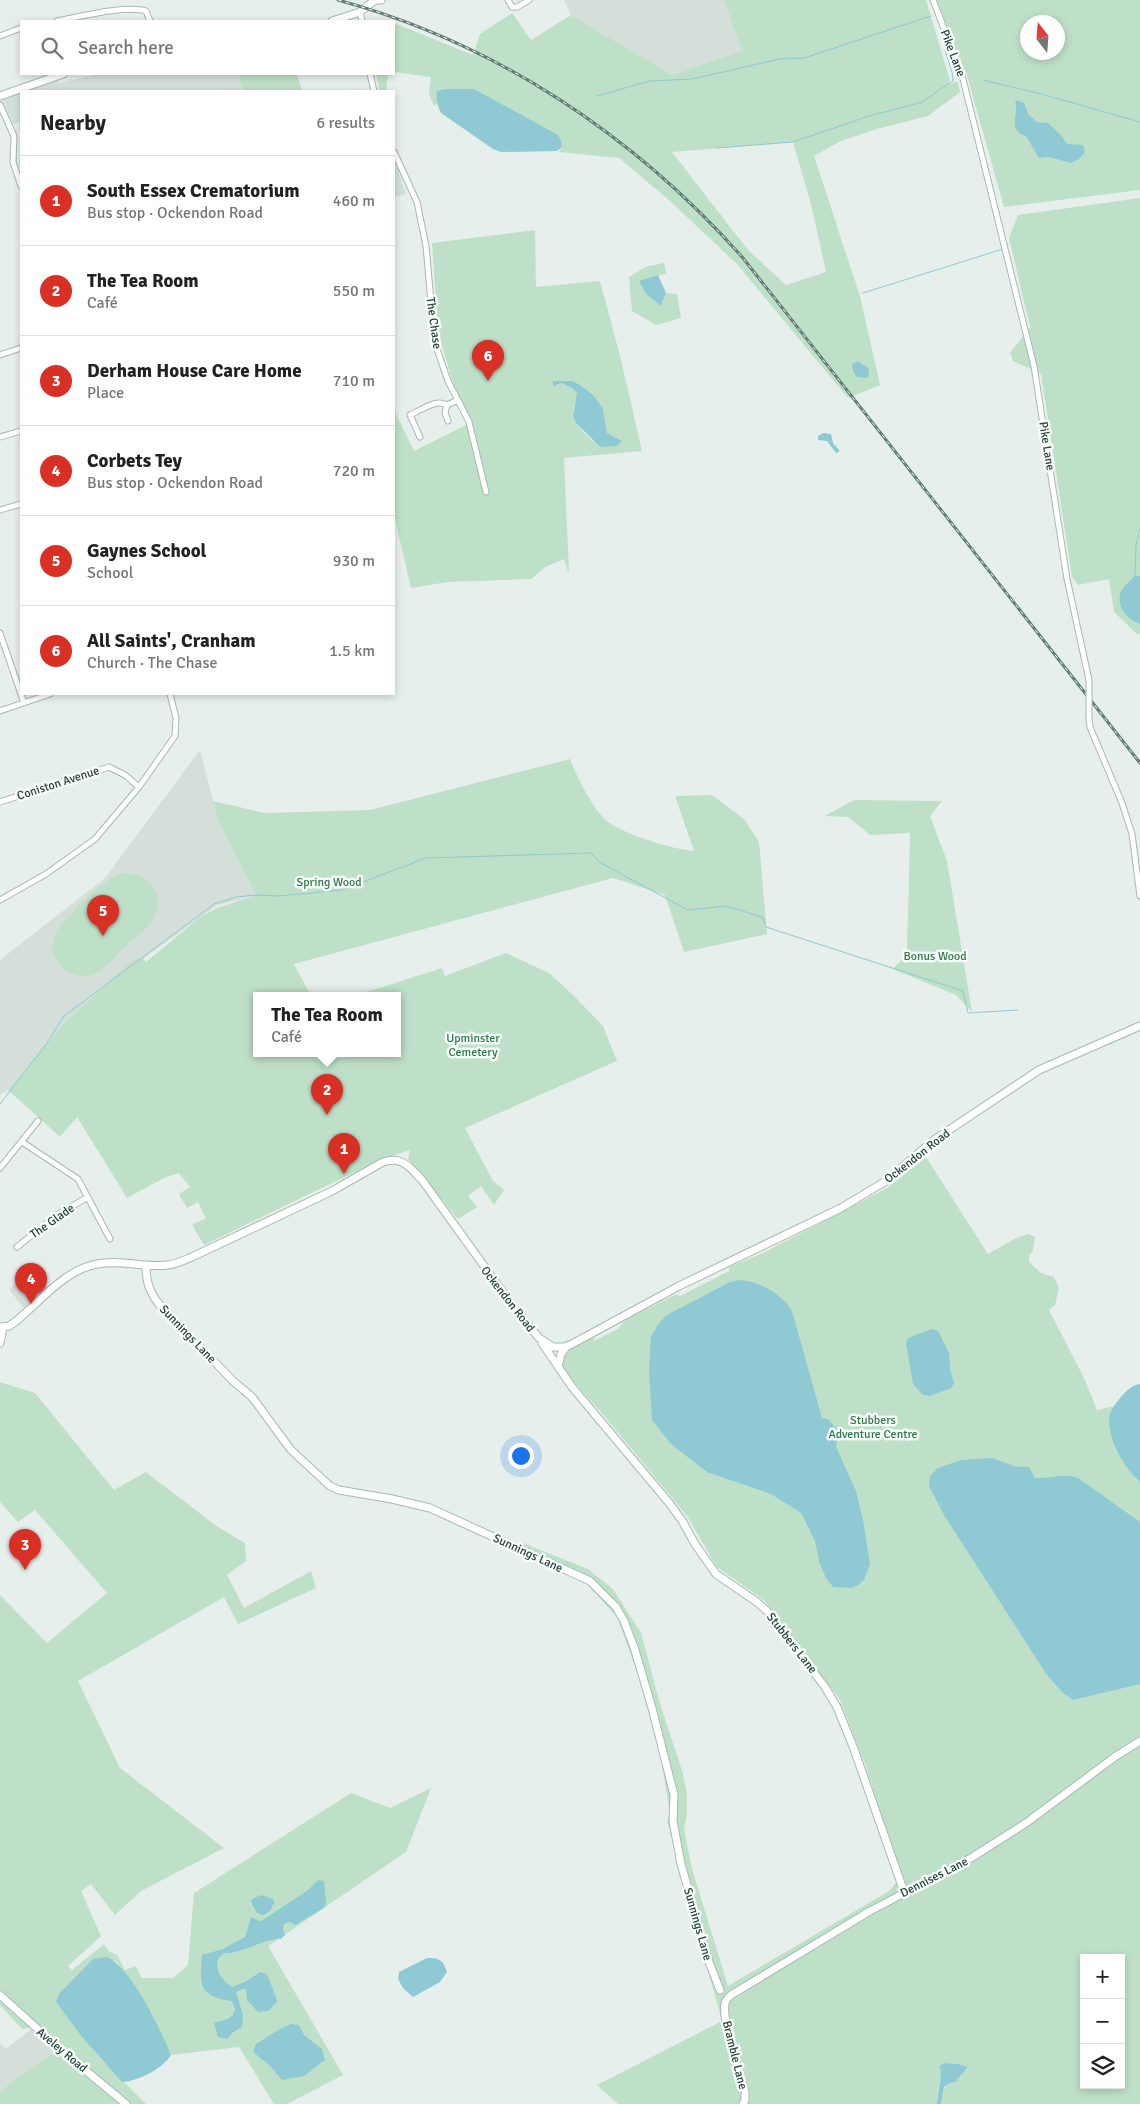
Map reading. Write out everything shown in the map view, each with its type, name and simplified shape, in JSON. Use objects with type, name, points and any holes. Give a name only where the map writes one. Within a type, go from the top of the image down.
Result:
[{"type":"street","points":[[335,20],[360,12],[375,0],[382,0]]},
{"type":"street","points":[[508,0],[512,7],[517,7],[529,0]]},
{"type":"street","name":"Pike Lane","points":[[933,0],[962,75],[1034,366],[1068,579],[1088,680],[1090,727],[1122,803],[1132,834],[1140,896]]},
{"type":"street","points":[[62,20],[112,11],[143,10],[148,14],[150,20]]},
{"type":"street","points":[[360,12],[362,20]]},
{"type":"street","points":[[0,36],[20,28]]},
{"type":"street","points":[[0,96],[60,75]]},
{"type":"street","points":[[370,75],[374,90]]},
{"type":"street","points":[[0,105],[14,136],[14,162],[20,183]]},
{"type":"street","name":"The Chase","points":[[395,154],[417,202],[426,246],[434,335],[438,352],[469,422],[486,492]]},
{"type":"street","points":[[0,356],[20,348]]},
{"type":"street","points":[[420,438],[410,415],[436,403],[446,405],[458,400]]},
{"type":"street","points":[[446,405],[445,413],[448,421]]},
{"type":"street","points":[[0,437],[20,431]]},
{"type":"street","points":[[0,510],[20,504]]},
{"type":"street","points":[[0,633],[20,690]]},
{"type":"street","points":[[22,695],[24,702]]},
{"type":"street","points":[[0,711],[47,695]]},
{"type":"street","points":[[0,900],[46,874],[95,839],[140,787],[175,736],[176,718],[170,695]]},
{"type":"street","name":"Coniston Avenue","points":[[0,802],[109,766],[125,775],[140,787]]},
{"type":"street","name":"Ockendon Road","points":[[1,1327],[15,1322],[81,1269],[97,1264],[114,1262],[168,1266],[192,1257],[332,1191],[383,1162],[398,1160],[404,1162],[422,1180],[502,1291],[539,1338],[553,1347],[567,1346],[679,1286],[841,1208],[886,1181],[934,1140],[1039,1070],[1140,1026]]},
{"type":"street","points":[[0,1168],[38,1121]]},
{"type":"street","points":[[22,1142],[78,1180],[110,1239]]},
{"type":"street","name":"The Glade","points":[[17,1247],[57,1215],[88,1197]]},
{"type":"street","name":"Sunnings Lane","points":[[146,1265],[146,1279],[149,1291],[158,1304],[233,1381],[252,1397],[292,1450],[330,1486],[339,1490],[430,1508],[590,1581],[616,1607],[624,1620],[634,1647],[652,1708],[674,1796],[673,1820],[682,1864],[709,1962],[720,1990]]},
{"type":"street","points":[[0,1343],[1,1327]]},
{"type":"street","name":"Stubbers Lane","points":[[539,1338],[558,1367],[674,1510],[683,1522],[694,1544],[716,1574],[757,1602],[769,1613],[825,1686],[837,1707],[850,1740],[904,1892]]},
{"type":"street","points":[[558,1367],[561,1354],[567,1346]]},
{"type":"street","name":"Dennises Lane","points":[[724,2006],[731,1995],[904,1892],[971,1858],[1026,1822],[1116,1756],[1140,1741]]},
{"type":"street","name":"Aveley Road","points":[[0,1995],[61,2050],[126,2104]]},
{"type":"street","name":"Bramble Lane","points":[[724,2006],[726,2022],[745,2092],[743,2104]]},
{"type":"shaded area","points":[[564,0],[724,0],[743,51],[672,75],[571,15]]},
{"type":"shaded area","points":[[45,75],[56,75],[59,83],[95,75],[238,75],[243,90],[20,90],[20,122],[13,124],[0,96],[0,91]]},
{"type":"shaded area","points":[[395,161],[406,194],[395,197]]},
{"type":"shaded area","points":[[200,750],[218,820],[256,895],[216,906],[140,961],[62,1025],[8,1090],[0,1095],[0,960],[105,878]]},
{"type":"shaded area","points":[[32,1269],[50,1290],[25,1310],[9,1289]]},
{"type":"shaded area","points":[[34,2027],[59,2048],[0,2091],[0,2043],[6,2049]]},
{"type":"green space","points":[[724,0],[926,0],[951,84],[957,81],[960,92],[928,116],[877,129],[841,141],[814,156],[860,296],[880,385],[848,398],[737,264],[670,201],[619,158],[559,152],[562,147],[474,89],[444,89],[437,91],[437,104],[434,106],[429,94],[431,77],[395,72],[395,23],[473,55],[480,34],[512,13],[531,40],[571,15],[672,75],[742,51]],"holes":[[[793,142],[811,204],[826,272],[786,285],[748,250],[672,152]]]},
{"type":"green space","points":[[937,0],[1140,0],[1140,190],[1004,207],[966,72],[958,57]]},
{"type":"green space","points":[[238,75],[297,75],[302,90],[243,90]]},
{"type":"green space","points":[[376,75],[388,75],[386,90],[380,90]]},
{"type":"green space","points":[[1140,198],[1140,576],[1135,576],[1134,622],[1140,624],[1140,634],[1137,634],[1114,612],[1109,579],[1078,585],[1072,577],[1041,374],[1013,361],[1010,353],[1030,327],[1009,238],[1018,215]]},
{"type":"green space","points":[[535,230],[536,287],[600,281],[642,451],[564,458],[569,574],[564,559],[545,567],[531,579],[448,582],[411,588],[395,519],[395,412],[414,451],[472,422],[454,387],[438,332],[432,243]],"holes":[[[555,382],[580,385],[603,409],[607,433],[614,438],[600,447],[583,432],[576,422],[573,409],[577,393],[572,388],[561,383],[557,385]]]},
{"type":"green space","points":[[664,263],[666,274],[640,282],[661,306],[666,293],[677,294],[681,318],[656,325],[632,311],[629,277],[645,267]]},
{"type":"green space","points":[[570,759],[592,803],[598,812],[611,824],[651,841],[674,848],[694,851],[675,796],[712,795],[744,819],[759,842],[767,934],[684,952],[665,895],[613,878],[294,964],[309,992],[253,992],[253,1057],[401,1057],[401,992],[367,992],[442,968],[445,976],[506,953],[549,973],[573,995],[603,1026],[617,1061],[465,1128],[493,1181],[504,1190],[494,1205],[481,1186],[468,1196],[477,1207],[458,1219],[408,1159],[410,1150],[380,1160],[204,1245],[192,1225],[206,1218],[198,1202],[187,1208],[179,1194],[190,1187],[179,1173],[166,1177],[127,1198],[77,1117],[60,1137],[8,1090],[62,1025],[132,961],[143,958],[146,962],[199,918],[217,908],[256,895],[218,820],[213,801],[265,813],[370,810]]},
{"type":"green space","name":"Bonus Wood","points":[[854,800],[942,801],[930,816],[947,861],[972,1012],[956,995],[893,969],[907,954],[910,833],[870,835],[848,817],[825,816]]},
{"type":"green space","points":[[125,873],[140,876],[152,885],[156,891],[158,906],[154,918],[144,930],[97,973],[91,976],[79,976],[67,971],[58,962],[52,948],[57,930],[100,886],[117,875]]},
{"type":"green space","name":"Stubbers Adventure Centre","points":[[926,1157],[988,1254],[1016,1238],[1028,1234],[1035,1237],[1029,1262],[1041,1273],[1054,1277],[1059,1288],[1055,1305],[1049,1310],[1084,1378],[1097,1410],[1113,1406],[1109,1421],[1135,1478],[1140,1482],[1140,2104],[941,2104],[944,2088],[968,2068],[958,2064],[945,2063],[939,2080],[937,2104],[618,2104],[597,2085],[722,2021],[667,1821],[670,1813],[660,1753],[638,1675],[617,1617],[586,1583],[509,1548],[523,1543],[588,1569],[613,1589],[641,1633],[659,1700],[683,1774],[687,1795],[687,1813],[684,1829],[692,1869],[728,1986],[889,1891],[901,1877],[865,1764],[839,1698],[764,1600],[717,1567],[687,1516],[563,1367],[563,1359],[571,1349],[588,1339],[595,1338],[594,1341],[618,1329],[625,1320],[677,1294],[680,1296],[729,1271],[729,1267],[765,1252],[887,1188]]},
{"type":"green space","points":[[0,1382],[35,1393],[114,1490],[146,1472],[215,1525],[245,1543],[246,1561],[227,1575],[244,1608],[311,1571],[316,1588],[238,1624],[224,1597],[78,1681],[120,1768],[224,1848],[141,1891],[115,1915],[91,1884],[81,1891],[101,1936],[68,1966],[72,1970],[104,1944],[109,1951],[117,1955],[125,1970],[136,1966],[142,1978],[173,1978],[188,1965],[194,1893],[351,1793],[390,1808],[431,1788],[406,1852],[268,1946],[343,2075],[287,2104],[274,2104],[239,2047],[171,2055],[131,1980],[115,1960],[56,2002],[101,2059],[146,2104],[0,2104],[0,2091],[59,2048],[34,2027],[22,2029],[0,2005],[0,1595],[47,1643],[107,1593],[35,1510],[18,1522],[0,1502]]},
{"type":"water","points":[[444,89],[474,89],[558,135],[562,147],[557,151],[501,152],[493,149],[441,113],[437,102],[437,91]]},
{"type":"water","points":[[1015,100],[1024,103],[1028,114],[1037,122],[1048,123],[1061,135],[1067,144],[1083,145],[1085,152],[1079,159],[1071,163],[1049,157],[1039,158],[1026,136],[1020,133],[1015,126]]},
{"type":"water","points":[[658,275],[666,293],[661,306],[646,294],[639,281]]},
{"type":"water","points":[[858,361],[869,369],[868,378],[857,377],[853,371],[852,364]]},
{"type":"water","points":[[553,381],[572,381],[593,395],[603,409],[607,433],[622,441],[617,446],[600,447],[576,423],[573,415],[577,393],[572,388],[561,383],[553,386]]},
{"type":"water","points":[[823,433],[831,434],[833,443],[840,451],[836,453],[827,441],[818,440],[818,436]]},
{"type":"water","points":[[1135,576],[1140,576],[1140,624],[1126,615],[1122,610],[1119,599],[1123,588]]},
{"type":"water","points":[[739,1280],[762,1286],[776,1294],[792,1311],[822,1418],[828,1419],[838,1431],[836,1447],[856,1491],[870,1564],[864,1580],[851,1588],[833,1587],[826,1578],[820,1564],[815,1541],[801,1513],[771,1494],[707,1472],[671,1444],[652,1420],[649,1372],[651,1337],[659,1323],[667,1315],[730,1282]]},
{"type":"water","points":[[932,1329],[938,1331],[949,1353],[950,1369],[954,1383],[951,1388],[930,1396],[923,1395],[913,1384],[906,1343],[908,1338]]},
{"type":"water","points":[[1140,1384],[1140,1482],[1129,1470],[1115,1446],[1109,1417],[1115,1405],[1125,1393]]},
{"type":"water","points":[[992,1458],[1014,1466],[1029,1467],[1035,1478],[1067,1476],[1078,1478],[1140,1522],[1140,1684],[1073,1700],[1062,1692],[1047,1675],[944,1515],[929,1486],[930,1476],[938,1468],[961,1460]]},
{"type":"water","points":[[318,1880],[324,1881],[326,1903],[324,1908],[295,1925],[290,1922],[284,1924],[285,1935],[281,1939],[224,1953],[220,1957],[217,1966],[218,1971],[228,1984],[232,1987],[245,1982],[260,1972],[267,1974],[277,2002],[268,2011],[258,2012],[247,2000],[246,1989],[236,1992],[243,2015],[242,2027],[232,2033],[228,2039],[218,2037],[214,2023],[228,2019],[233,2015],[235,2009],[232,2001],[212,1996],[203,1987],[201,1981],[202,1955],[223,1949],[245,1937],[251,1917],[259,1921],[263,1920],[308,1890]]},
{"type":"water","points":[[261,1895],[273,1899],[274,1903],[270,1911],[264,1915],[257,1913],[251,1902],[252,1899]]},
{"type":"water","points":[[107,1957],[126,1973],[135,1986],[153,2016],[171,2055],[156,2069],[143,2077],[129,2081],[122,2082],[82,2037],[56,2002],[59,1994],[93,1959]]},
{"type":"water","points":[[427,1958],[440,1960],[447,1972],[440,1982],[413,1997],[403,1988],[398,1979],[399,1972]]},
{"type":"water","points":[[291,2024],[299,2025],[304,2035],[322,2049],[325,2060],[304,2076],[282,2080],[270,2066],[253,2052],[256,2044]]},
{"type":"water","points":[[945,2063],[968,2067],[955,2082],[944,2087],[941,2104],[937,2104],[941,2071],[939,2066]]},
{"type":"waterway","points":[[597,96],[650,81],[692,79],[780,59],[804,58],[931,16]]},
{"type":"waterway","points":[[717,148],[793,142],[869,116],[922,102],[953,81],[945,50]]},
{"type":"waterway","points":[[983,80],[1140,122]]},
{"type":"waterway","points":[[863,293],[1003,249]]},
{"type":"waterway","points":[[1135,576],[1136,545],[1140,529]]},
{"type":"waterway","points":[[0,1104],[47,1043],[64,1016],[214,904],[236,897],[256,895],[279,896],[342,890],[426,858],[591,853],[599,862],[688,910],[726,906],[762,917],[766,927],[963,991],[968,1013],[1017,1010]]},
{"type":"railway","points":[[338,0],[396,18],[453,41],[507,68],[559,99],[609,134],[656,172],[701,214],[743,258],[1140,763]]},
{"type":"place","name":"All Saints', Cranham","points":[[488,381]]},
{"type":"place","name":"Gaynes School","points":[[103,936]]},
{"type":"place","name":"The Tea Room","points":[[327,1115]]},
{"type":"place","name":"South Essex Crematorium","points":[[344,1174]]},
{"type":"place","name":"Corbets Tey","points":[[31,1304]]},
{"type":"place","name":"Derham House Care Home","points":[[25,1570]]},
{"type":"park label","name":"Spring Wood","points":[[329,882]]},
{"type":"park label","name":"Upminster Cemetery","points":[[473,1045]]}]
